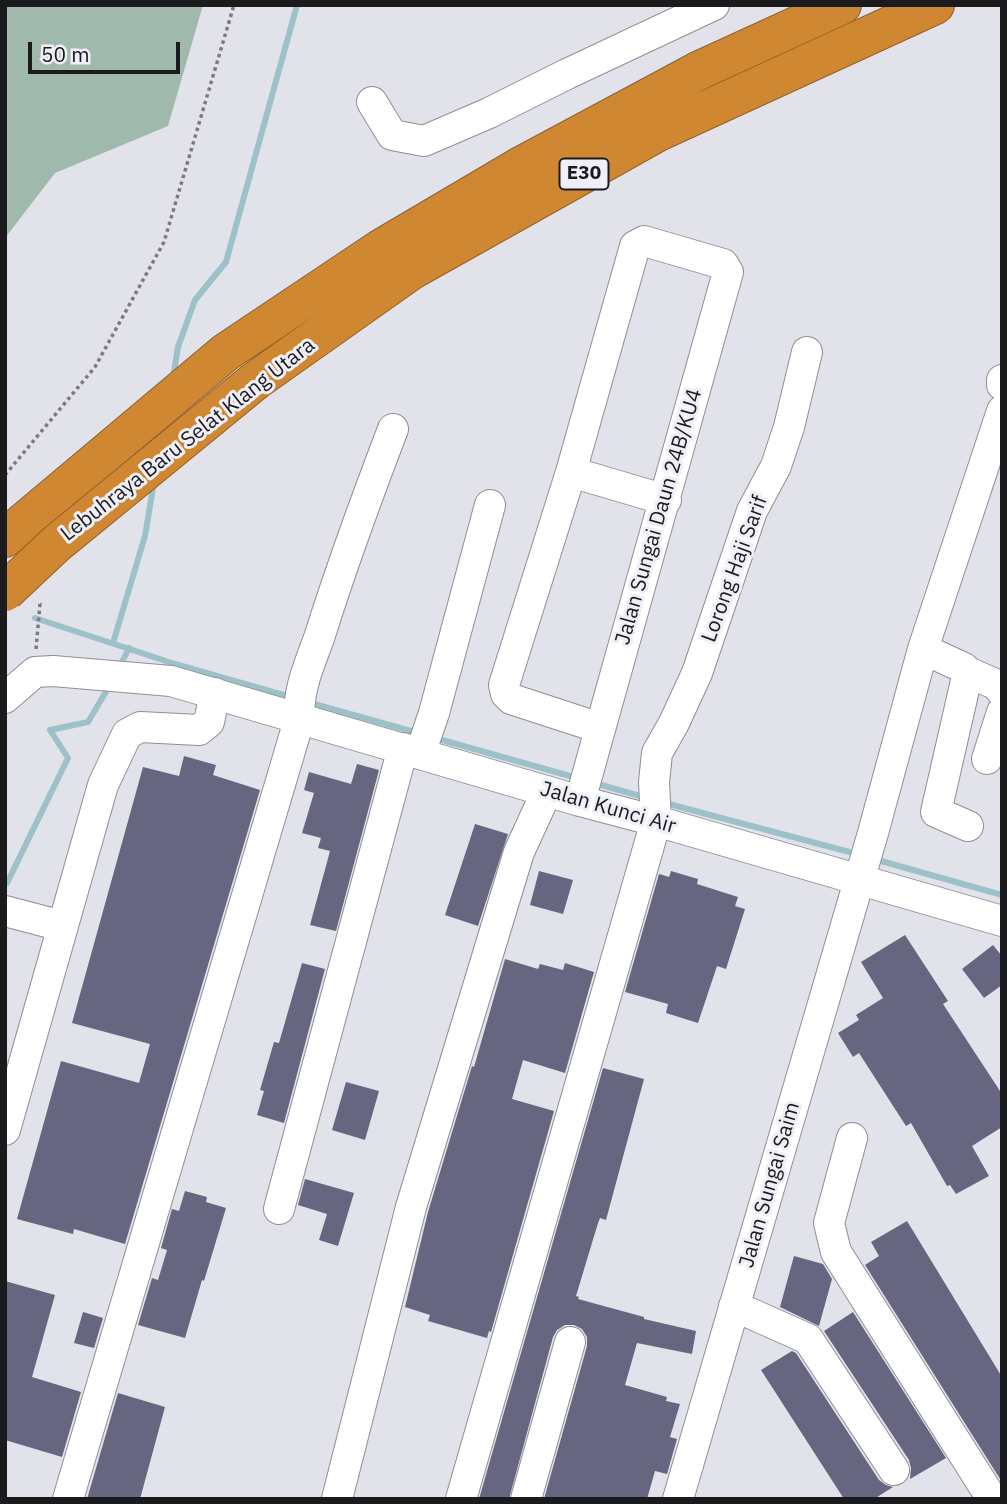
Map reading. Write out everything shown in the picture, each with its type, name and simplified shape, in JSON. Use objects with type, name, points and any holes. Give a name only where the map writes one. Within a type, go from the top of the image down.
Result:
[{"type":"highway","name":"Lebuhraya Baru Selat Klang Utara","points":[[5,538],[226,352],[380,249],[519,167],[700,70],[842,5]]},
{"type":"highway","name":"Lebuhraya Baru Selat Klang Utara","points":[[23,598],[56,544],[255,382],[412,271],[647,138],[935,5]]},
{"type":"street","points":[[372,102],[392,135],[424,141],[489,113],[714,5]]},
{"type":"street","name":"Jalan Sungai Daun 24B/KU4","points":[[570,471],[635,246],[644,241],[723,264],[727,272],[585,784]]},
{"type":"street","name":"Lorong Haji Sarif","points":[[461,1499],[655,803],[657,753],[697,673],[752,511],[776,466],[787,434],[807,352]]},
{"type":"street","name":"Jalan Sungai Saim","points":[[678,1499],[873,834],[923,649],[1002,411]]},
{"type":"street","points":[[68,1499],[299,711],[307,673],[353,533],[393,429]]},
{"type":"street","points":[[600,727],[511,699],[506,694],[505,685],[570,471],[666,499]]},
{"type":"street","points":[[279,1209],[416,748],[434,713],[490,505]]},
{"type":"street","points":[[923,649],[997,685],[1002,692]]},
{"type":"street","name":"Jalan Kunci Air","points":[[5,698],[35,672],[54,671],[171,681],[299,711],[547,791],[585,784],[655,803],[860,875],[1002,921]]},
{"type":"street","points":[[968,672],[936,811],[968,826]]},
{"type":"street","points":[[5,1130],[103,785],[127,734],[140,727],[199,730],[209,722],[215,693]]},
{"type":"street","points":[[987,759],[1002,712]]},
{"type":"street","points":[[337,1499],[411,1207],[519,852],[547,791]]},
{"type":"street","points":[[5,911],[62,926]]},
{"type":"street","points":[[852,1138],[829,1223],[836,1252],[992,1499]]},
{"type":"street","points":[[734,1306],[808,1339],[894,1470]]},
{"type":"street","points":[[526,1499],[570,1342]]},
{"type":"path","points":[[5,475],[95,367],[164,242],[234,5]]},
{"type":"path","points":[[23,598],[37,639]]},
{"type":"green space","points":[[5,5],[203,5],[168,126],[55,173],[5,238]]},
{"type":"building","points":[[184,756],[216,765],[213,775],[260,790],[125,1244],[74,1229],[73,1234],[17,1219],[61,1061],[139,1083],[150,1044],[72,1023],[143,767],[179,776]]},
{"type":"building","points":[[357,764],[379,770],[336,931],[310,925],[330,851],[318,848],[321,838],[302,833],[314,793],[304,790],[309,772],[351,784]]},
{"type":"building","points":[[475,824],[508,834],[478,926],[445,915]]},
{"type":"building","points":[[539,871],[573,880],[563,914],[530,905]]},
{"type":"building","points":[[671,871],[698,879],[697,884],[738,897],[735,906],[745,909],[726,969],[717,966],[698,1023],[666,1013],[668,1004],[625,992],[659,874],[669,877]]},
{"type":"building","points":[[905,935],[948,1001],[943,1004],[1002,1094],[1002,1127],[972,1146],[989,1176],[956,1194],[950,1185],[947,1186],[911,1123],[906,1126],[859,1053],[853,1057],[838,1033],[859,1020],[856,1015],[883,998],[861,962]]},
{"type":"building","points":[[993,945],[1002,956],[1002,985],[984,998],[962,969]]},
{"type":"building","points":[[505,959],[538,969],[540,964],[563,970],[565,963],[594,972],[565,1073],[523,1060],[512,1099],[554,1111],[491,1332],[489,1331],[487,1338],[428,1321],[430,1315],[405,1307],[428,1212]]},
{"type":"building","points":[[302,963],[325,969],[284,1123],[257,1115],[264,1091],[260,1090],[274,1042],[279,1043]]},
{"type":"building","points":[[603,1068],[644,1079],[606,1220],[600,1218],[598,1223],[576,1296],[578,1299],[644,1319],[696,1331],[692,1354],[637,1343],[625,1385],[667,1397],[666,1401],[680,1404],[670,1437],[677,1439],[667,1474],[655,1471],[647,1499],[544,1499],[587,1346],[587,1337],[582,1329],[565,1325],[557,1330],[553,1337],[509,1499],[479,1499]]},
{"type":"building","points":[[346,1082],[379,1091],[365,1140],[332,1130]]},
{"type":"building","points":[[305,1179],[354,1193],[338,1246],[319,1240],[327,1214],[298,1205]]},
{"type":"building","points":[[185,1191],[207,1197],[206,1202],[226,1208],[185,1338],[138,1325],[152,1278],[158,1280],[167,1250],[161,1248],[172,1209],[179,1211]]},
{"type":"building","points":[[907,1221],[1002,1377],[1002,1482],[865,1265],[879,1256],[871,1242]]},
{"type":"building","points":[[794,1256],[823,1264],[832,1279],[819,1326],[780,1307]]},
{"type":"building","points":[[5,1281],[55,1295],[32,1377],[81,1392],[62,1457],[5,1440]]},
{"type":"building","points":[[83,1312],[103,1318],[94,1348],[74,1343]]},
{"type":"building","points":[[853,1312],[946,1458],[910,1479],[909,1460],[824,1331]]},
{"type":"building","points":[[792,1351],[796,1353],[879,1480],[893,1487],[874,1499],[844,1499],[761,1370]]},
{"type":"building","points":[[118,1393],[165,1407],[140,1499],[87,1499]]},
{"type":"waterway","points":[[173,378],[178,347],[195,300],[226,262],[297,5]]},
{"type":"waterway","points":[[113,643],[145,536],[154,482]]},
{"type":"waterway","points":[[35,618],[175,664],[294,698]]},
{"type":"waterway","points":[[118,670],[129,648]]},
{"type":"waterway","points":[[5,882],[7,883],[68,758],[50,730],[88,722],[110,685]]},
{"type":"waterway","points":[[307,702],[418,733]]},
{"type":"waterway","points":[[435,738],[577,778]]},
{"type":"waterway","points":[[594,783],[647,798]]},
{"type":"waterway","points":[[665,803],[857,854]]},
{"type":"waterway","points":[[874,859],[1002,895]]}]
